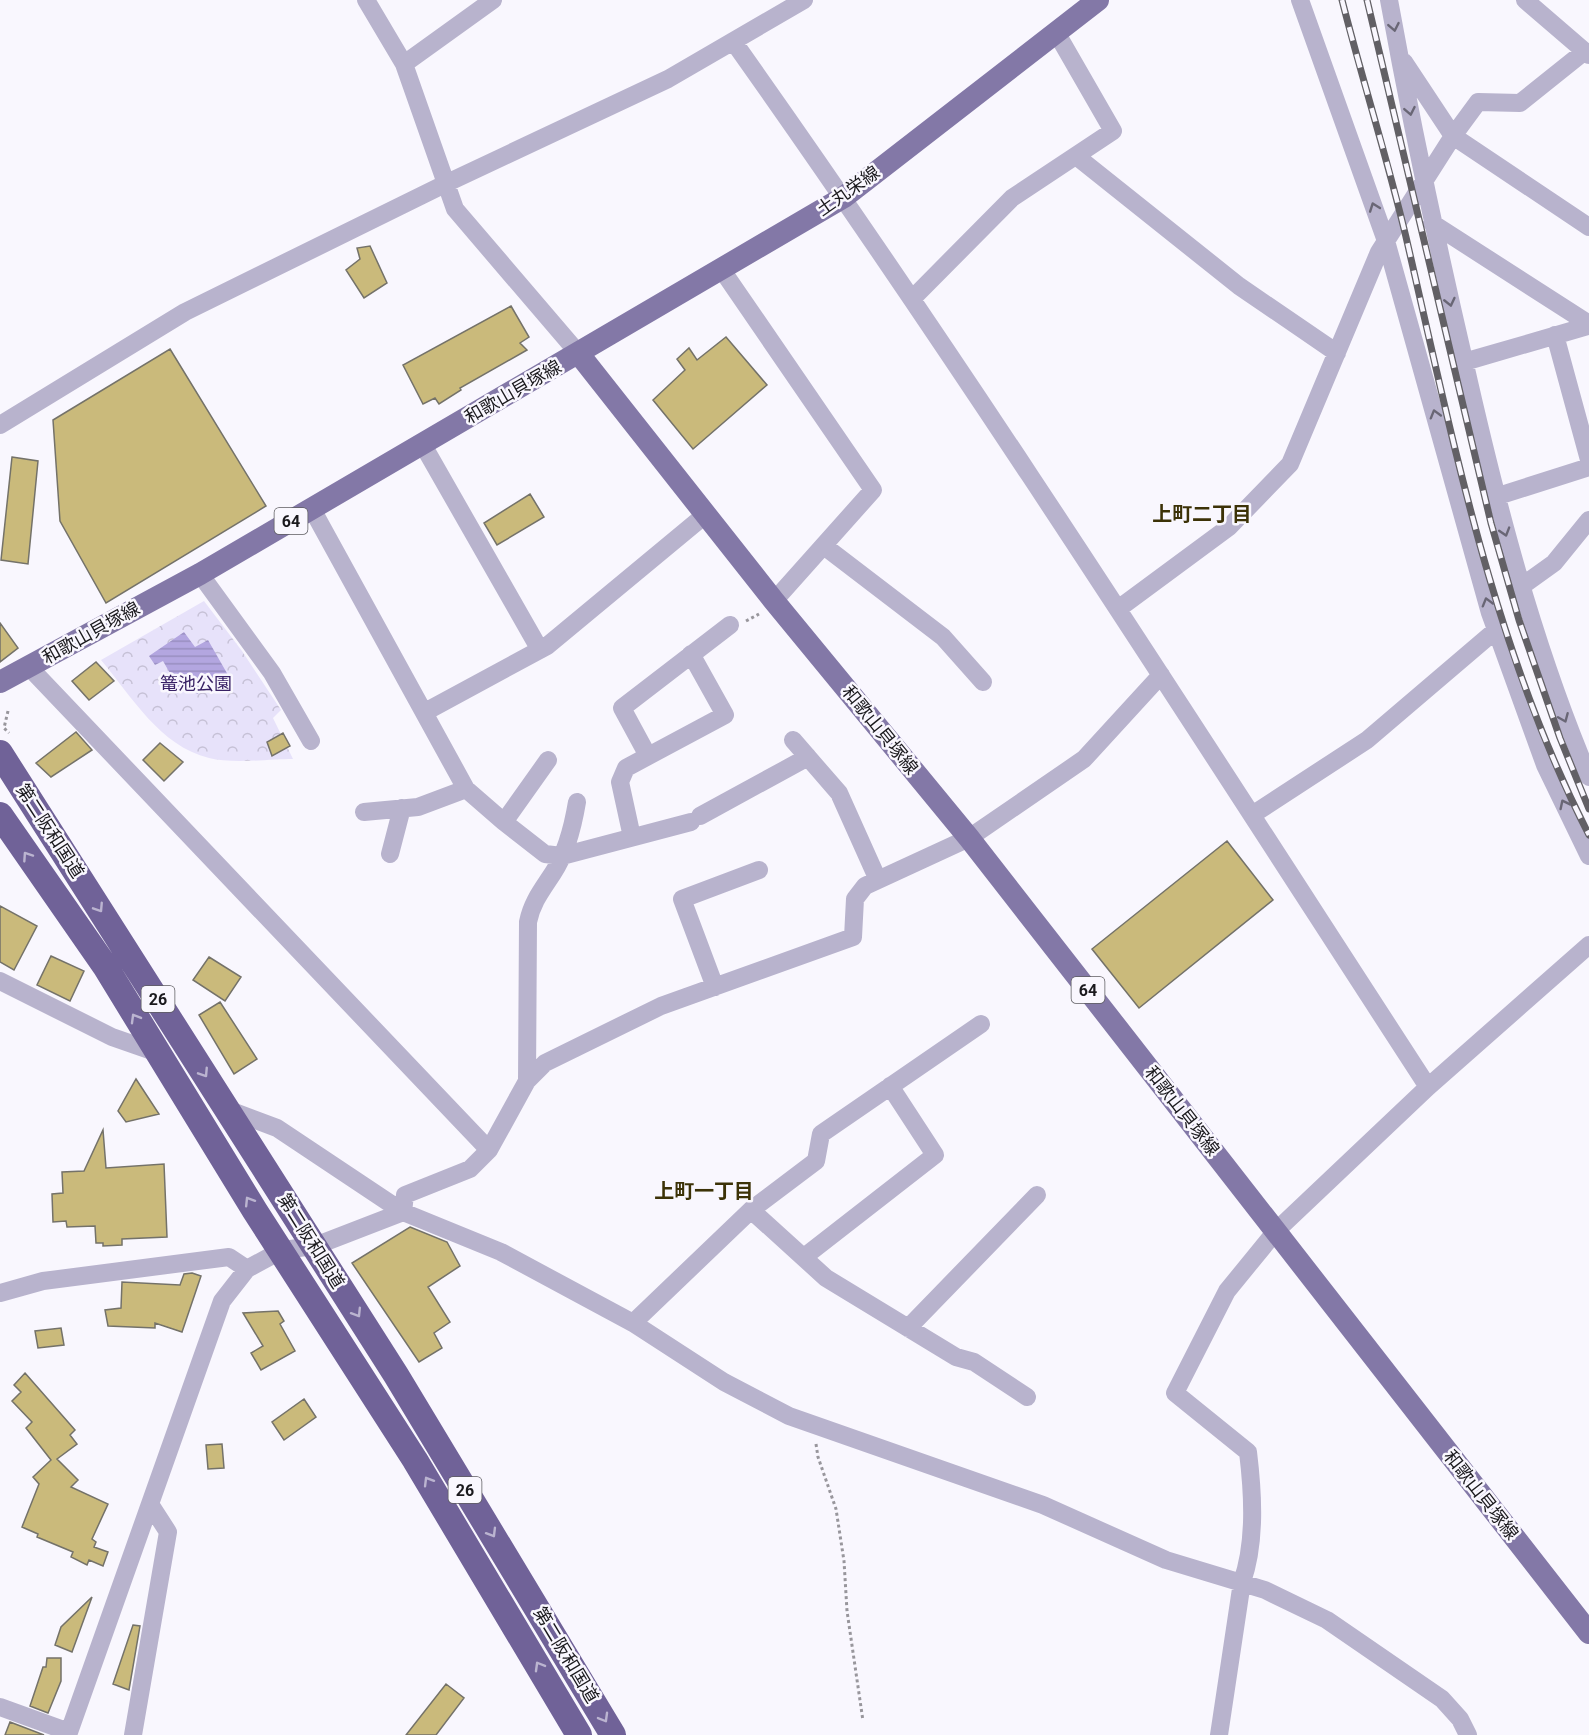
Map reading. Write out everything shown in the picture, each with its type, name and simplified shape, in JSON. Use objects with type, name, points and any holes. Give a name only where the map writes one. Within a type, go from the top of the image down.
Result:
[{"type":"highway","name":"第二阪和国道","points":[[4,743],[228,1110],[396,1375],[613,1735]]},
{"type":"highway","name":"第二阪和国道","points":[[0,815],[105,966],[155,1052],[415,1460],[579,1735]]},
{"type":"main road","name":"土丸栄線","points":[[579,354],[844,197],[1098,0]]},
{"type":"main road","name":"和歌山貝塚線","points":[[0,682],[200,574],[579,354],[774,601],[969,838],[1589,1633]]},
{"type":"street","points":[[366,0],[404,64],[455,208],[579,354]]},
{"type":"street","points":[[404,64],[493,0]]},
{"type":"street","points":[[0,425],[185,312],[447,183],[668,79],[804,0]]},
{"type":"street","points":[[1300,0],[1386,241],[1496,630],[1545,765],[1589,856]]},
{"type":"street","points":[[1389,0],[1423,183],[1495,497],[1560,707],[1589,777]]},
{"type":"street","points":[[1118,609],[1229,527],[1290,464],[1379,252],[1478,102],[1520,103],[1587,53],[1525,0]]},
{"type":"street","points":[[912,299],[1012,198],[1113,131],[1056,32]]},
{"type":"street","points":[[733,41],[844,197],[1118,609],[1428,1087]]},
{"type":"street","points":[[1399,54],[1454,136],[1589,227]]},
{"type":"street","points":[[1076,156],[1239,286],[1337,352]]},
{"type":"street","points":[[1432,224],[1588,325]]},
{"type":"street","points":[[722,270],[873,490],[774,601]]},
{"type":"street","points":[[1464,362],[1588,325]]},
{"type":"street","points":[[1556,335],[1589,460]]},
{"type":"street","points":[[423,445],[540,650]]},
{"type":"street","points":[[1495,497],[1589,467]]},
{"type":"street","points":[[312,509],[466,789],[546,854],[562,856],[696,819],[808,757]]},
{"type":"street","points":[[425,712],[540,650],[705,515]]},
{"type":"street","points":[[1522,585],[1554,563],[1589,520]]},
{"type":"street","points":[[824,546],[943,638],[983,682]]},
{"type":"street","points":[[200,574],[272,673],[311,741]]},
{"type":"street","points":[[648,756],[622,708],[730,626]]},
{"type":"street","points":[[1252,816],[1367,740],[1496,630]]},
{"type":"street","points":[[633,837],[620,782],[626,768],[725,715],[691,654]]},
{"type":"street","points":[[29,667],[489,1150]]},
{"type":"street","points":[[403,1212],[405,1195],[470,1169],[489,1150],[527,1081],[545,1063],[661,1006],[853,937],[855,900],[866,886],[969,838],[1084,759],[1161,675]]},
{"type":"street","points":[[793,740],[838,793],[878,880]]},
{"type":"street","points":[[504,822],[548,760]]},
{"type":"street","points":[[364,812],[418,807],[466,789]]},
{"type":"street","points":[[527,1081],[528,922],[531,905],[562,856],[578,801]]},
{"type":"street","points":[[390,854],[402,808]]},
{"type":"street","points":[[715,987],[682,899],[759,870]]},
{"type":"street","points":[[1219,1735],[1242,1582],[1248,1564],[1252,1485],[1248,1452],[1175,1394],[1227,1291],[1276,1230],[1428,1087],[1589,945]]},
{"type":"street","points":[[0,981],[112,1037],[155,1052]]},
{"type":"street","points":[[633,1323],[751,1210],[816,1161],[822,1134],[981,1024]]},
{"type":"street","points":[[804,1257],[935,1155],[890,1086]]},
{"type":"street","points":[[228,1110],[277,1128],[403,1212],[501,1252],[633,1323],[724,1383],[789,1416],[1043,1505],[1166,1560],[1227,1580],[1242,1582],[1296,1605],[1346,1632],[1442,1699],[1460,1719],[1468,1735]]},
{"type":"street","points":[[908,1328],[1037,1195]]},
{"type":"street","points":[[751,1210],[826,1278],[956,1357],[974,1362],[1027,1397]]},
{"type":"street","points":[[0,1707],[69,1733],[222,1301],[247,1269],[282,1250],[315,1246],[403,1212]]},
{"type":"street","points":[[0,1293],[43,1281],[229,1257],[247,1269]]},
{"type":"street","points":[[133,1735],[168,1532],[150,1504]]},
{"type":"path","points":[[4,743],[4,728],[8,711]]},
{"type":"path","points":[[814,1425],[818,1457],[836,1509],[844,1561],[847,1611],[863,1721]]},
{"type":"green space","name":"篭池公園","points":[[204,601],[242,651],[281,710],[273,718],[293,759],[228,761],[192,752],[176,743],[148,718],[101,660]]},
{"type":"shaded area","points":[[184,632],[195,647],[208,640],[228,675],[197,694],[190,682],[179,689],[163,661],[155,665],[149,656]]},
{"type":"building","points":[[370,246],[387,283],[364,298],[346,270],[360,259],[357,248]]},
{"type":"building","points":[[511,306],[529,337],[520,343],[527,350],[460,388],[461,390],[439,404],[435,398],[423,404],[403,365]]},
{"type":"building","points":[[726,337],[767,385],[693,449],[653,400],[685,370],[677,359],[689,348],[697,360]]},
{"type":"building","points":[[170,349],[266,506],[106,603],[60,521],[53,420]]},
{"type":"building","points":[[12,457],[38,461],[28,564],[1,560]]},
{"type":"building","points":[[530,494],[544,517],[497,545],[484,523]]},
{"type":"building","points":[[0,623],[18,648],[0,662]]},
{"type":"building","points":[[96,662],[114,681],[89,700],[72,681]]},
{"type":"building","points":[[76,732],[92,750],[51,777],[36,763]]},
{"type":"building","points":[[283,733],[290,746],[272,756],[267,742]]},
{"type":"building","points":[[160,743],[183,762],[164,781],[143,760]]},
{"type":"building","points":[[1227,841],[1273,900],[1139,1008],[1092,949]]},
{"type":"building","points":[[0,906],[37,926],[14,970],[0,962]]},
{"type":"building","points":[[51,956],[84,971],[70,1001],[37,985]]},
{"type":"building","points":[[209,957],[241,977],[225,1001],[193,980]]},
{"type":"building","points":[[220,1002],[257,1059],[234,1074],[199,1015]]},
{"type":"building","points":[[136,1079],[159,1114],[126,1122],[118,1111]]},
{"type":"building","points":[[103,1130],[106,1168],[164,1164],[167,1237],[122,1239],[122,1245],[103,1246],[103,1243],[96,1243],[95,1226],[67,1227],[66,1221],[53,1222],[52,1194],[63,1193],[62,1172],[84,1171]]},
{"type":"building","points":[[410,1227],[447,1242],[460,1266],[428,1287],[450,1322],[434,1333],[442,1348],[419,1362],[352,1263]]},
{"type":"building","points":[[192,1273],[201,1276],[182,1332],[155,1323],[155,1328],[108,1326],[105,1310],[121,1308],[122,1282],[180,1285],[184,1274]]},
{"type":"building","points":[[278,1311],[284,1321],[280,1324],[295,1351],[261,1370],[251,1353],[263,1346],[243,1313]]},
{"type":"building","points":[[61,1328],[64,1345],[38,1348],[35,1331]]},
{"type":"building","points":[[25,1373],[75,1430],[70,1435],[77,1444],[57,1459],[78,1480],[71,1487],[108,1504],[92,1539],[96,1542],[94,1547],[108,1552],[103,1566],[89,1560],[87,1565],[71,1557],[73,1552],[37,1537],[38,1534],[22,1527],[39,1484],[33,1477],[51,1460],[26,1428],[32,1422],[12,1401],[21,1392],[14,1385]]},
{"type":"building","points":[[304,1399],[316,1417],[284,1440],[272,1422]]},
{"type":"building","points":[[222,1444],[224,1468],[208,1469],[206,1445]]},
{"type":"building","points":[[92,1597],[72,1652],[55,1645],[61,1627]]},
{"type":"building","points":[[133,1625],[140,1626],[129,1690],[113,1684]]},
{"type":"building","points":[[47,1658],[61,1658],[61,1681],[48,1713],[30,1706],[43,1667],[46,1667]]},
{"type":"building","points":[[446,1684],[464,1698],[436,1735],[406,1735]]},
{"type":"building","points":[[10,1722],[44,1735],[5,1735]]},
{"type":"railway","points":[[1342,0],[1399,207],[1459,466],[1501,617],[1556,764],[1589,835]]},
{"type":"railway","points":[[1367,0],[1491,523],[1519,620],[1560,738],[1589,809]]},
{"type":"district","name":"上町二丁目","points":[[1202,514]]},
{"type":"district","name":"上町一丁目","points":[[704,1191]]}]
